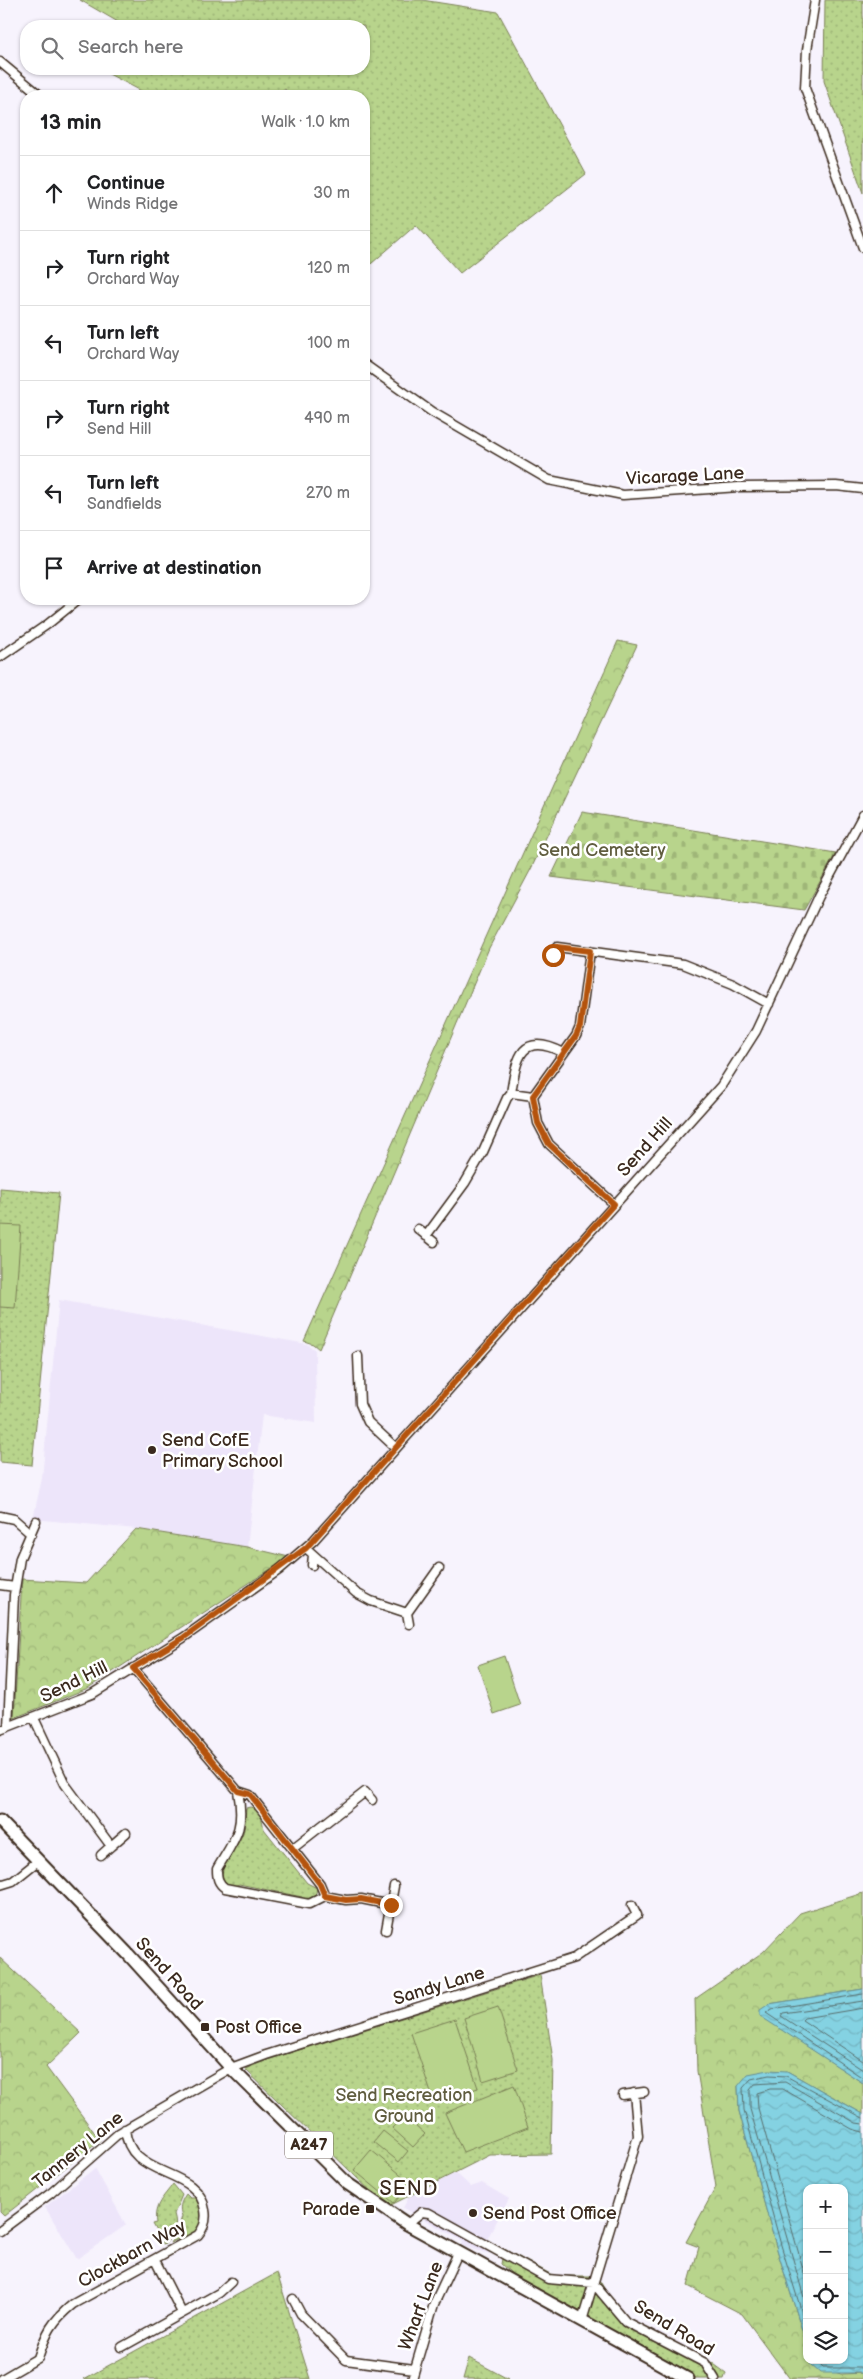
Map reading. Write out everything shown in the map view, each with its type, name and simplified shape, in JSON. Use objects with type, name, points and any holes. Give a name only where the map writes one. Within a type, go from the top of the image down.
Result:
[{"type":"main road","name":"Send Road","points":[[0,1821],[128,1954],[231,2068],[348,2184],[407,2224],[687,2379]]},
{"type":"street","points":[[815,0],[807,50],[805,88],[863,248]]},
{"type":"street","points":[[0,62],[34,90]]},
{"type":"street","name":"Vicarage Lane","points":[[370,368],[432,412],[549,480],[622,495],[739,487],[836,486],[863,489]]},
{"type":"street","points":[[0,657],[48,624],[72,605]]},
{"type":"street","name":"Send Hill","points":[[0,1730],[92,1694],[183,1638],[306,1548],[721,1086],[756,1031],[819,896],[863,815]]},
{"type":"street","points":[[553,955],[557,947],[683,964],[726,981],[768,1004]]},
{"type":"street","points":[[590,951],[580,1027],[576,1036],[533,1096],[538,1123],[549,1144],[614,1204]]},
{"type":"street","points":[[426,1236],[466,1183],[483,1152],[511,1093],[514,1072],[522,1051],[534,1044],[547,1044],[564,1053]]},
{"type":"street","points":[[511,1093],[533,1096]]},
{"type":"street","points":[[418,1229],[434,1242]]},
{"type":"street","points":[[358,1356],[359,1393],[364,1413],[368,1422],[396,1448]]},
{"type":"street","points":[[0,1516],[14,1519],[31,1534]]},
{"type":"street","points":[[8,1727],[15,1586],[20,1558],[36,1521]]},
{"type":"street","points":[[306,1548],[356,1593],[371,1601],[407,1613]]},
{"type":"street","points":[[312,1565],[313,1555]]},
{"type":"street","points":[[409,1624],[407,1613],[439,1568]]},
{"type":"street","points":[[0,1585],[15,1586]]},
{"type":"street","points":[[133,1668],[238,1791],[241,1819],[237,1836],[217,1869],[220,1884],[225,1888],[309,1904],[325,1896],[346,1900],[361,1899],[391,1905]]},
{"type":"street","points":[[34,1718],[66,1784],[110,1846]]},
{"type":"street","points":[[359,1784],[372,1800]]},
{"type":"street","points":[[238,1791],[250,1794],[320,1884],[325,1896]]},
{"type":"street","points":[[292,1849],[365,1792]]},
{"type":"street","points":[[101,1855],[126,1833]]},
{"type":"street","points":[[0,1885],[13,1881],[38,1861]]},
{"type":"street","points":[[386,1930],[394,1886]]},
{"type":"street","name":"Sandy Lane","points":[[231,2068],[574,1958],[636,1915],[632,1906]]},
{"type":"street","name":"Tannery Lane","points":[[0,2231],[51,2193],[98,2150],[125,2129],[231,2068]]},
{"type":"street","points":[[622,2095],[644,2092]]},
{"type":"street","points":[[582,2321],[638,2136],[634,2093]]},
{"type":"street","name":"Clockbarn Way","points":[[2,2379],[38,2358],[48,2332],[59,2317],[73,2304],[198,2235],[205,2222],[204,2206],[200,2197],[186,2183],[138,2157],[127,2142],[125,2129]]},
{"type":"street","points":[[407,2224],[422,2212],[429,2213],[548,2279],[594,2283]]},
{"type":"street","name":"Wharf Lane","points":[[412,2379],[434,2304],[458,2253]]},
{"type":"street","points":[[155,2260],[182,2313]]},
{"type":"street","points":[[122,2346],[219,2293],[231,2282]]},
{"type":"street","name":"Send Road","points":[[594,2283],[626,2322],[705,2363],[715,2379]]},
{"type":"street","name":"Wharf Lane","points":[[304,2302],[295,2302],[301,2314],[346,2360],[414,2369]]},
{"type":"shaded area","name":"Send CofE Primary School","points":[[59,1300],[307,1344],[315,1350],[316,1423],[262,1415],[247,1547],[136,1529],[33,1519],[42,1478]]},
{"type":"shaded area","points":[[95,2168],[126,2225],[77,2259],[45,2207]]},
{"type":"shaded area","points":[[456,2173],[471,2187],[482,2183],[509,2199],[487,2239],[490,2250],[488,2254],[462,2245],[463,2241],[403,2208],[409,2196]]},
{"type":"green space","points":[[80,0],[422,0],[498,12],[586,174],[460,273],[416,225],[370,265],[370,90],[140,90],[111,75],[370,75],[370,20],[115,20]]},
{"type":"green space","points":[[825,0],[863,0],[863,193],[824,81]]},
{"type":"green space","points":[[618,641],[637,645],[531,869],[489,948],[319,1349],[313,1344],[304,1341]]},
{"type":"green space","name":"Send Cemetery","points":[[582,812],[836,853],[804,910],[551,877]]},
{"type":"green space","points":[[0,1188],[59,1193],[32,1465],[0,1462]]},
{"type":"green space","points":[[0,1225],[21,1226],[15,1308],[0,1307]]},
{"type":"green space","points":[[136,1529],[247,1547],[289,1557],[88,1688],[14,1718],[22,1579],[86,1583]]},
{"type":"green space","points":[[504,1656],[520,1705],[494,1714],[478,1665]]},
{"type":"green space","points":[[250,1807],[259,1812],[264,1829],[307,1883],[317,1888],[315,1897],[305,1900],[302,1897],[239,1884],[233,1887],[226,1882],[223,1877],[225,1863],[239,1842],[245,1825],[246,1808]]},
{"type":"green space","points":[[863,1893],[863,1989],[769,2004],[760,2015],[863,2083],[863,2114],[787,2071],[738,2086],[739,2111],[776,2246],[803,2333],[803,2364],[811,2364],[841,2374],[863,2373],[863,2379],[790,2379],[742,2314],[688,2286],[699,2247],[686,2242],[716,2187],[697,2071],[695,1999],[763,1952],[800,1913]]},
{"type":"green space","points":[[0,1958],[81,2033],[46,2067],[100,2140],[4,2216],[0,2212]]},
{"type":"green space","name":"Send Recreation Ground","points":[[540,1975],[553,2060],[551,2154],[490,2155],[387,2207],[245,2069],[267,2060]]},
{"type":"green space","points":[[498,2007],[518,2070],[483,2081],[464,2018]]},
{"type":"green space","points":[[455,2019],[478,2088],[434,2102],[411,2033]]},
{"type":"green space","points":[[514,2085],[528,2127],[463,2152],[445,2113]]},
{"type":"green space","points":[[404,2115],[425,2134],[413,2147],[392,2128]]},
{"type":"green space","points":[[383,2131],[408,2151],[399,2162],[374,2142]]},
{"type":"green space","points":[[371,2150],[411,2183],[394,2203],[354,2170]]},
{"type":"green space","points":[[173,2184],[182,2195],[174,2214],[176,2222],[174,2229],[166,2243],[163,2244],[152,2224],[156,2223],[156,2211],[160,2202]]},
{"type":"green space","points":[[186,2194],[190,2198],[195,2198],[199,2204],[202,2215],[201,2221],[196,2231],[186,2239],[180,2238],[170,2243],[178,2231],[182,2216],[182,2200]]},
{"type":"green space","points":[[504,2249],[554,2276],[593,2276],[598,2278],[619,2313],[711,2362],[726,2373],[724,2379],[695,2379],[521,2282],[501,2264]]},
{"type":"green space","points":[[277,2273],[310,2379],[84,2379]]},
{"type":"green space","points":[[469,2358],[508,2379],[463,2379]]},
{"type":"water","points":[[863,1989],[863,2083],[760,2016],[760,2010],[769,2004]]},
{"type":"water","points":[[769,2070],[787,2071],[863,2114],[863,2373],[820,2373],[811,2364],[848,2364],[848,2184],[803,2184],[803,2333],[776,2246],[739,2111],[738,2086],[748,2074]]},
{"type":"place","name":"Send CofE Primary School","points":[[152,1450]]},
{"type":"place","name":"Post Office","points":[[205,2027]]},
{"type":"place","name":"Parade","points":[[370,2209]]},
{"type":"place","name":"Send Post Office","points":[[473,2213]]},
{"type":"district","name":"SEND","points":[[409,2189]]},
{"type":"route","points":[[391,1905],[361,1899],[346,1900],[325,1896],[320,1884],[250,1794],[238,1791],[133,1668],[183,1638],[279,1570],[306,1548],[614,1204],[549,1144],[538,1123],[533,1096],[576,1036],[580,1027],[590,951],[557,947],[553,955]]}]
